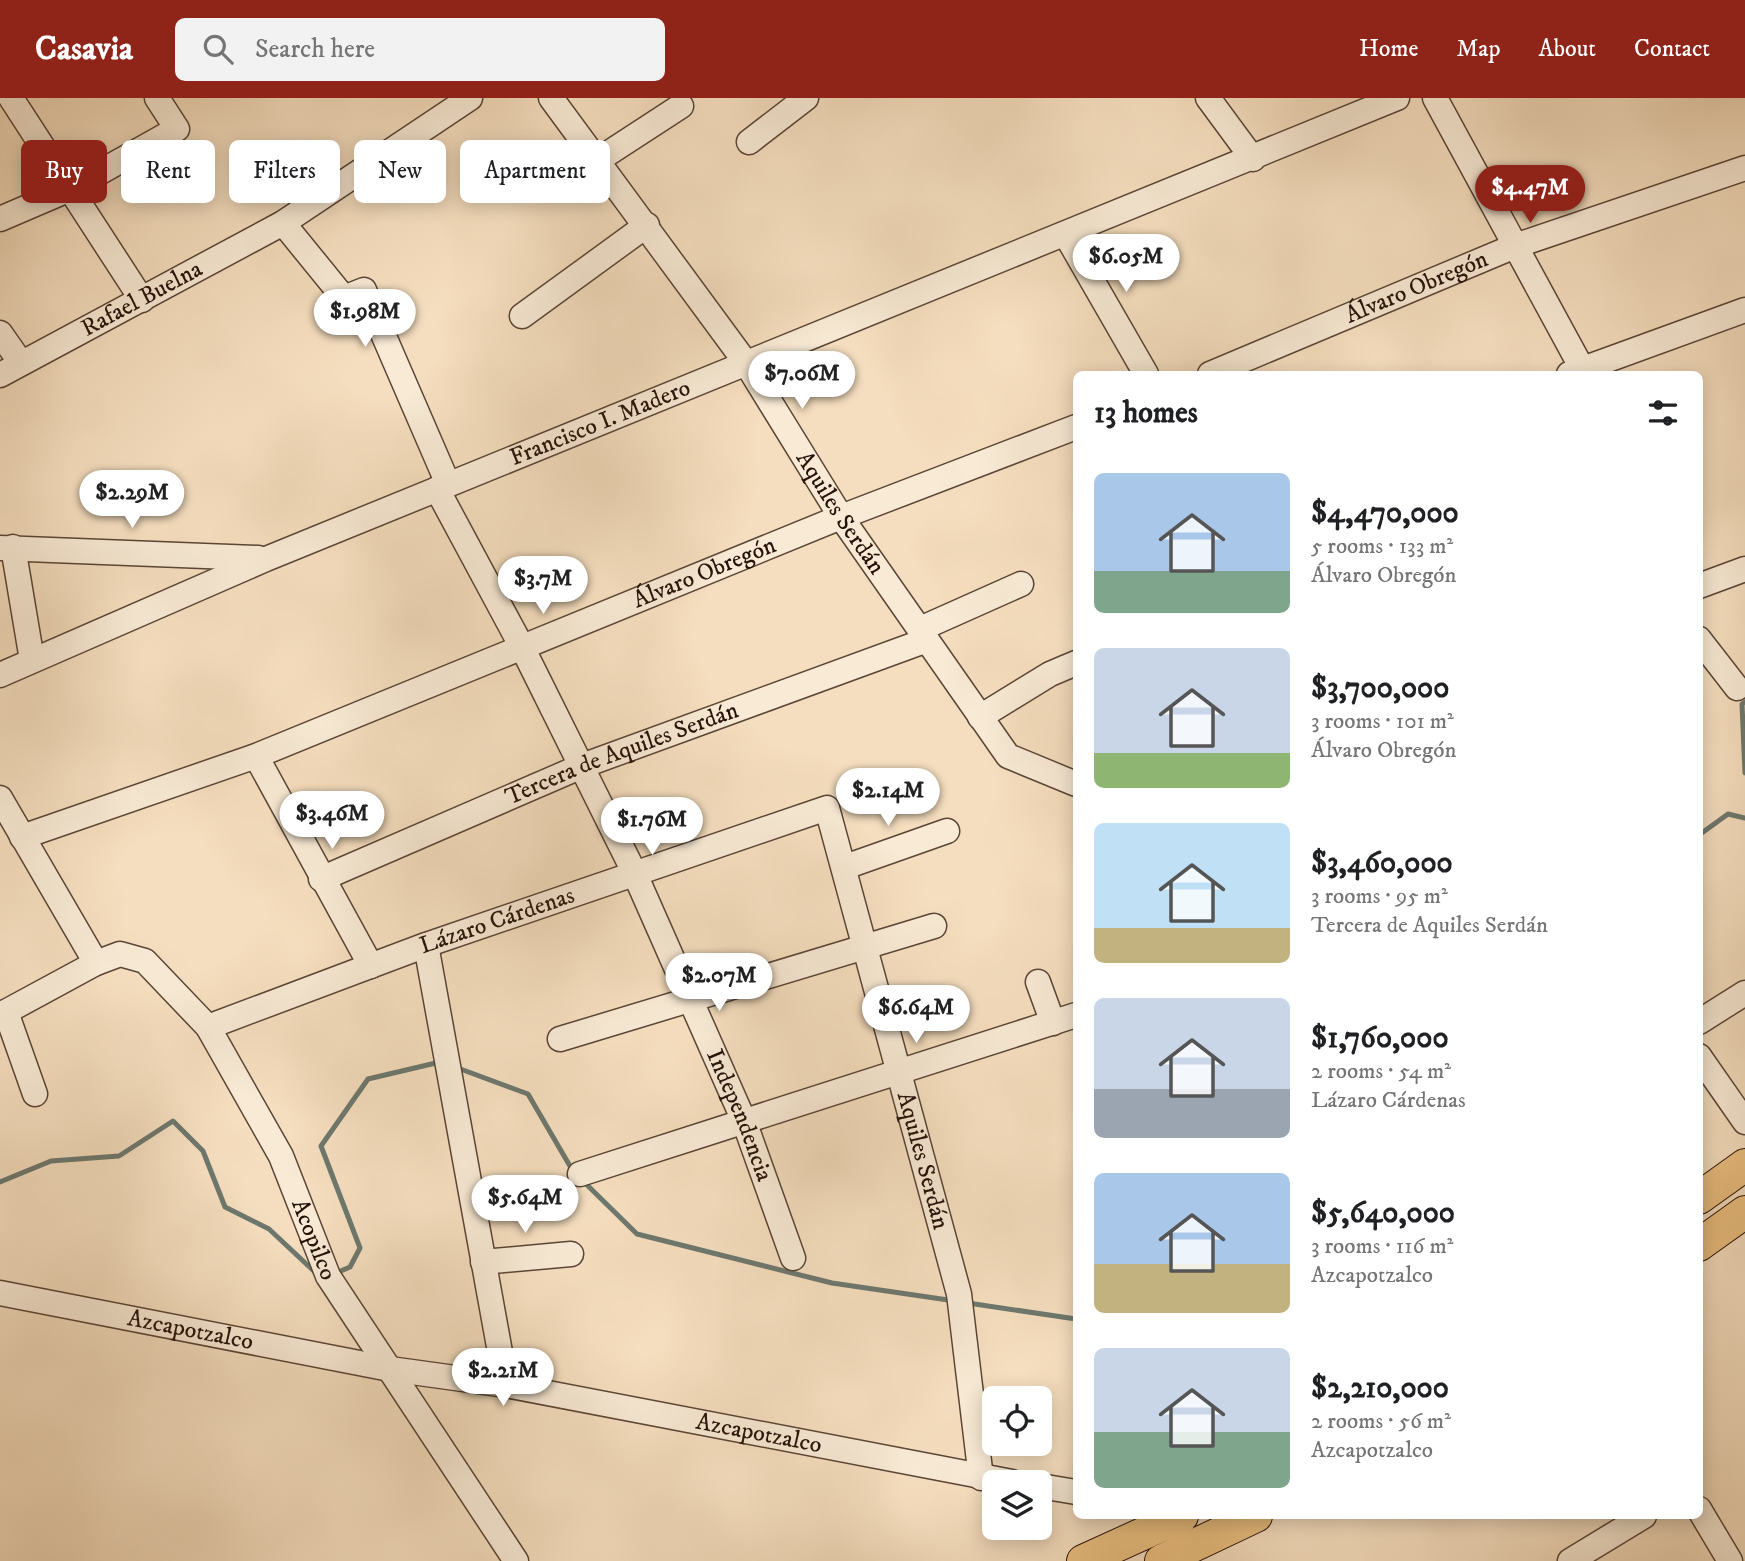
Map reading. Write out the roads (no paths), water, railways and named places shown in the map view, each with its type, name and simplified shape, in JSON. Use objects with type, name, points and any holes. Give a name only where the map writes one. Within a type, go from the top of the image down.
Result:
[{"type":"main road","points":[[1703,1195],[1745,1165]]},
{"type":"main road","points":[[1703,1242],[1745,1212]]},
{"type":"main road","points":[[1086,1561],[1176,1519]]},
{"type":"main road","points":[[1161,1561],[1250,1519]]},
{"type":"street","points":[[10,98],[38,140]]},
{"type":"street","points":[[107,168],[177,129],[157,98]]},
{"type":"street","points":[[441,107],[471,98]]},
{"type":"street","name":"Aquiles Serdán","points":[[551,98],[583,140]]},
{"type":"street","points":[[749,142],[806,98]]},
{"type":"street","points":[[1208,98],[1253,159]]},
{"type":"street","name":"Francisco I. Madero","points":[[0,675],[266,559],[1253,159],[1397,98]]},
{"type":"street","points":[[1435,98],[1515,246],[1578,371]]},
{"type":"street","points":[[610,152],[681,106]]},
{"type":"street","name":"Rafael Buelna","points":[[10,369],[283,223],[441,107]]},
{"type":"street","name":"Álvaro Obregón","points":[[1217,371],[1515,246],[1745,168]]},
{"type":"street","name":"Aquiles Serdán","points":[[610,176],[746,363],[841,517],[1008,756],[1073,783]]},
{"type":"street","points":[[0,219],[37,203]]},
{"type":"street","points":[[79,203],[142,300]]},
{"type":"street","name":"Independencia","points":[[283,223],[344,298],[364,290],[443,486],[634,872],[690,998],[744,1121],[793,1258]]},
{"type":"street","points":[[522,316],[648,225]]},
{"type":"street","points":[[1066,235],[1144,371]]},
{"type":"street","points":[[1584,371],[1745,310]]},
{"type":"street","points":[[0,332],[10,369]]},
{"type":"street","name":"Álvaro Obregón","points":[[22,837],[256,756],[841,517],[1073,428]]},
{"type":"street","points":[[32,660],[6,547],[266,559]]},
{"type":"street","points":[[1703,585],[1745,569]]},
{"type":"street","name":"Tercera de Aquiles Serdán","points":[[321,879],[582,766],[924,634],[1021,583]]},
{"type":"street","points":[[1703,642],[1733,663],[1737,688]]},
{"type":"street","points":[[979,716],[1050,674],[1073,664]]},
{"type":"street","points":[[256,756],[371,966]]},
{"type":"street","points":[[1,803],[96,963]]},
{"type":"street","name":"Aquiles Serdán","points":[[827,808],[959,1294],[981,1478]]},
{"type":"street","name":"Lázaro Cárdenas","points":[[208,1027],[426,945],[827,808]]},
{"type":"street","points":[[845,867],[947,831]]},
{"type":"street","points":[[560,1039],[865,944],[934,926]]},
{"type":"street","points":[[426,945],[506,1385]]},
{"type":"street","name":"Acopilco","points":[[3,1014],[96,963],[120,954],[145,961],[208,1027],[281,1156],[328,1276],[516,1561]]},
{"type":"street","points":[[1038,982],[1053,1023]]},
{"type":"street","points":[[1703,1019],[1745,993]]},
{"type":"street","points":[[3,1014],[35,1094]]},
{"type":"street","points":[[580,1174],[1073,1016]]},
{"type":"street","points":[[1703,1062],[1745,1122]]},
{"type":"street","points":[[483,1262],[571,1254]]},
{"type":"street","name":"Azcapotzalco","points":[[0,1293],[390,1369],[506,1385],[981,1478]]},
{"type":"street","points":[[1052,1488],[1073,1492]]},
{"type":"street","points":[[1703,1516],[1730,1561]]},
{"type":"street","points":[[1570,1561],[1639,1519]]},
{"type":"waterway","points":[[1745,702],[1742,704],[1745,773]]},
{"type":"waterway","points":[[1703,832],[1728,814],[1745,818]]},
{"type":"waterway","points":[[336,1273],[350,1267],[360,1248],[321,1146],[368,1079],[440,1062]]},
{"type":"waterway","points":[[455,1067],[528,1094],[574,1173]]},
{"type":"waterway","points":[[0,1182],[51,1161],[119,1156],[173,1121],[203,1151],[225,1207],[269,1229],[316,1273]]},
{"type":"waterway","points":[[584,1182],[637,1234],[832,1283],[955,1301]]},
{"type":"waterway","points":[[968,1303],[1073,1319]]}]
